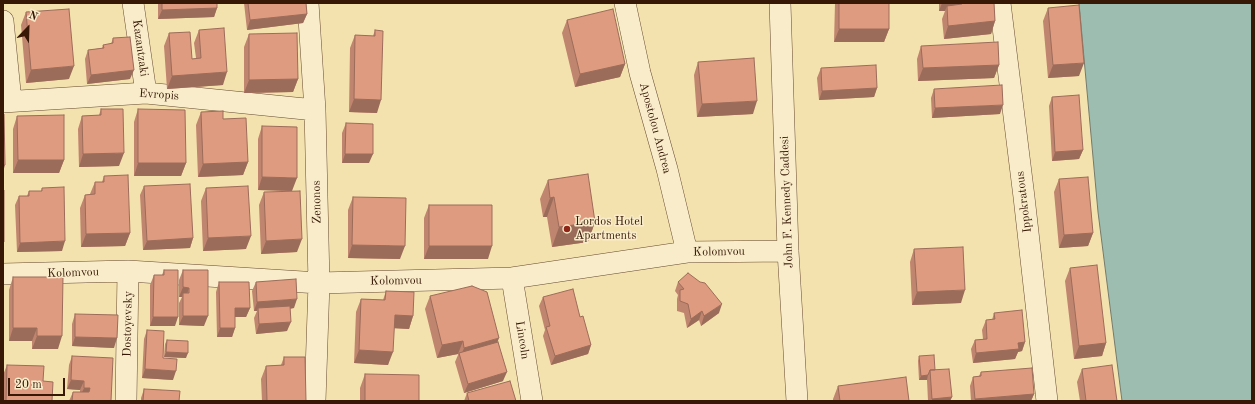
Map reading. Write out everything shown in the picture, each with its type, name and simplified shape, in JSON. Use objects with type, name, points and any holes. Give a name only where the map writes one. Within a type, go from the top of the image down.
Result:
[{"type":"street","name":"Kazantzaki","points":[[133,3],[146,93]]},
{"type":"street","name":"Zenonos","points":[[308,3],[315,110],[319,283],[316,401]]},
{"type":"street","name":"Apostolou Andrea","points":[[625,3],[640,73],[667,169],[687,252]]},
{"type":"street","name":"John F. Kennedy Caddesi","points":[[780,3],[788,250],[797,401]]},
{"type":"street","name":"Ippokratous","points":[[1000,3],[1047,401]]},
{"type":"street","points":[[3,21],[7,101]]},
{"type":"street","name":"Evropis","points":[[7,101],[146,93],[315,110]]},
{"type":"street","name":"Kolomvou","points":[[3,274],[128,271],[319,283],[512,278],[687,252],[788,250]]},
{"type":"street","name":"Dostoyevsky","points":[[126,401],[128,271]]},
{"type":"street","name":"Lincoln","points":[[512,278],[532,401]]},
{"type":"shaded area","points":[[1079,3],[1252,3],[1252,401],[1122,401],[1098,212]]},
{"type":"building","points":[[162,3],[217,3],[217,8],[162,10]]},
{"type":"building","points":[[248,3],[306,3],[307,14],[250,20]]},
{"type":"building","points":[[839,3],[889,3],[889,29],[839,29]]},
{"type":"building","points":[[962,3],[994,3],[995,21],[948,26],[947,6]]},
{"type":"building","points":[[1079,5],[1084,63],[1053,65],[1048,8]]},
{"type":"building","points":[[69,9],[74,66],[31,70],[26,12]]},
{"type":"building","points":[[613,9],[625,64],[580,74],[567,20]]},
{"type":"building","points":[[224,28],[227,72],[172,76],[169,33],[190,32],[192,59],[201,58],[199,30]]},
{"type":"building","points":[[375,30],[383,31],[381,100],[354,99],[355,35],[375,36]]},
{"type":"building","points":[[297,33],[298,79],[249,80],[249,34]]},
{"type":"building","points":[[130,37],[134,70],[91,75],[88,50],[104,48],[103,45],[113,43],[113,38]]},
{"type":"building","points":[[998,42],[999,65],[923,68],[921,46]]},
{"type":"building","points":[[754,58],[757,101],[702,104],[698,62]]},
{"type":"building","points":[[876,65],[877,88],[822,91],[821,68]]},
{"type":"building","points":[[1002,85],[1003,105],[935,108],[934,89]]},
{"type":"building","points":[[1079,95],[1083,150],[1055,152],[1052,97]]},
{"type":"building","points":[[101,109],[123,109],[124,153],[83,154],[82,116],[101,115]]},
{"type":"building","points":[[138,109],[185,110],[186,163],[138,163]]},
{"type":"building","points":[[223,111],[223,119],[246,118],[248,162],[203,164],[201,112]]},
{"type":"building","points":[[4,114],[5,165],[3,165]]},
{"type":"building","points":[[64,115],[64,160],[18,160],[17,116]]},
{"type":"building","points":[[346,123],[373,124],[373,154],[345,154]]},
{"type":"building","points":[[262,126],[297,127],[297,178],[262,177]]},
{"type":"building","points":[[588,174],[595,222],[559,227],[554,197],[550,198],[548,180]]},
{"type":"building","points":[[128,175],[130,233],[86,234],[85,195],[95,194],[95,182],[104,182],[104,176]]},
{"type":"building","points":[[1088,177],[1093,233],[1064,235],[1059,179]]},
{"type":"building","points":[[190,184],[193,238],[147,241],[144,186]]},
{"type":"building","points":[[248,186],[251,236],[208,238],[206,188]]},
{"type":"building","points":[[64,187],[65,241],[20,243],[19,196],[29,196],[29,191],[42,191],[42,188]]},
{"type":"building","points":[[4,190],[4,242],[3,242]]},
{"type":"building","points":[[300,191],[302,239],[266,241],[264,192]]},
{"type":"building","points":[[353,197],[406,198],[405,246],[352,245]]},
{"type":"building","points":[[429,205],[492,205],[492,246],[429,246]]},
{"type":"building","points":[[963,247],[965,290],[917,292],[914,249]]},
{"type":"building","points":[[1097,265],[1106,343],[1079,346],[1070,268]]},
{"type":"building","points":[[164,270],[178,270],[178,317],[153,317],[154,275],[164,275]]},
{"type":"building","points":[[183,270],[208,270],[208,316],[183,316],[183,293],[189,293],[189,288],[183,287]]},
{"type":"building","points":[[688,273],[700,282],[705,283],[722,304],[704,316],[702,311],[691,319],[688,304],[680,301],[680,290],[684,289],[678,282]]},
{"type":"building","points":[[13,277],[63,277],[62,336],[37,336],[37,328],[13,328]]},
{"type":"building","points":[[296,279],[297,299],[257,302],[256,282]]},
{"type":"building","points":[[219,282],[249,282],[250,308],[235,308],[235,328],[220,328]]},
{"type":"building","points":[[472,286],[487,292],[499,338],[464,348],[463,341],[442,345],[430,296]]},
{"type":"building","points":[[573,289],[580,317],[583,316],[591,345],[555,356],[546,327],[550,326],[543,297]]},
{"type":"building","points":[[386,291],[414,292],[413,316],[395,315],[393,352],[359,350],[361,299],[385,300]]},
{"type":"building","points":[[290,306],[291,322],[259,324],[258,308]]},
{"type":"building","points":[[1022,310],[1025,342],[1018,343],[1019,349],[976,353],[975,340],[987,339],[986,320],[995,319],[994,313]]},
{"type":"building","points":[[75,314],[118,315],[117,338],[75,337]]},
{"type":"building","points":[[147,330],[164,331],[163,358],[177,359],[176,371],[145,369]]},
{"type":"building","points":[[167,340],[188,341],[188,353],[166,352]]},
{"type":"building","points":[[498,342],[507,372],[468,384],[459,353]]},
{"type":"building","points":[[934,355],[935,370],[930,370],[928,375],[921,376],[919,356]]},
{"type":"building","points":[[72,356],[113,358],[111,401],[72,401],[73,392],[89,392],[90,388],[84,388],[84,381],[71,380]]},
{"type":"building","points":[[284,357],[305,357],[306,401],[267,401],[266,366],[284,365]]},
{"type":"building","points":[[7,365],[44,366],[43,381],[53,382],[52,401],[6,401]]},
{"type":"building","points":[[1112,365],[1117,401],[1086,401],[1082,369]]},
{"type":"building","points":[[1032,368],[1034,394],[975,399],[973,377],[981,376],[981,372]]},
{"type":"building","points":[[949,369],[952,397],[932,399],[930,370]]},
{"type":"building","points":[[365,374],[419,375],[419,401],[365,401]]},
{"type":"building","points":[[906,377],[909,401],[840,401],[838,386]]},
{"type":"building","points":[[510,381],[516,401],[469,401],[467,393]]},
{"type":"building","points":[[144,389],[180,391],[179,401],[143,401]]},
{"type":"place","name":"Lordos Hotel Apartments","points":[[567,229]]}]
